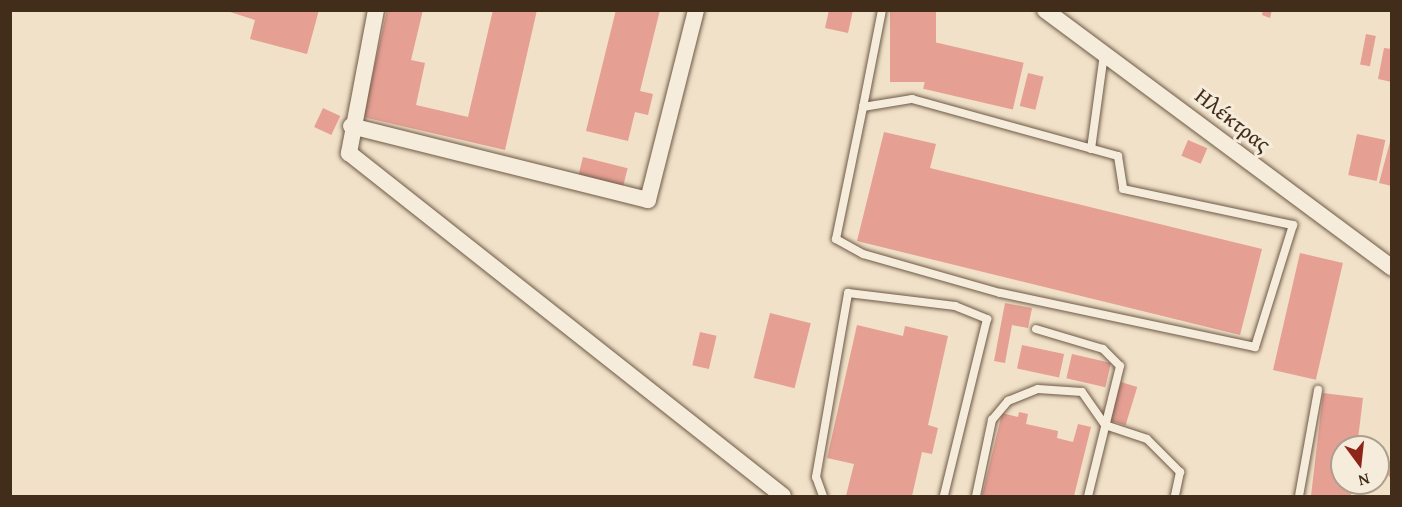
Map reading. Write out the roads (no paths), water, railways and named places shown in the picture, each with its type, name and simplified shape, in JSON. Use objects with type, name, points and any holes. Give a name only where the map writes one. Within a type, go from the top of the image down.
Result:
[{"type":"street","points":[[376,10],[351,126],[349,153],[783,496]]},
{"type":"street","points":[[351,126],[648,200],[696,10]]},
{"type":"street","name":"Ηλέκτρας","points":[[1045,10],[1392,268]]},
{"type":"lane","points":[[863,107],[912,99],[1091,148],[1118,156],[1123,189],[1293,225],[1255,347],[999,292],[863,254],[836,239],[882,10]]},
{"type":"lane","points":[[1091,148],[1105,53]]},
{"type":"lane","points":[[822,496],[816,477],[848,293],[955,306],[987,319],[944,496]]},
{"type":"lane","points":[[1036,329],[1103,349],[1120,366],[1088,496]]},
{"type":"lane","points":[[976,496],[992,420],[1008,401],[1038,389],[1082,392],[1105,425],[1147,439],[1167,456],[1180,472],[1175,496]]},
{"type":"lane","points":[[1299,496],[1318,390]]}]
